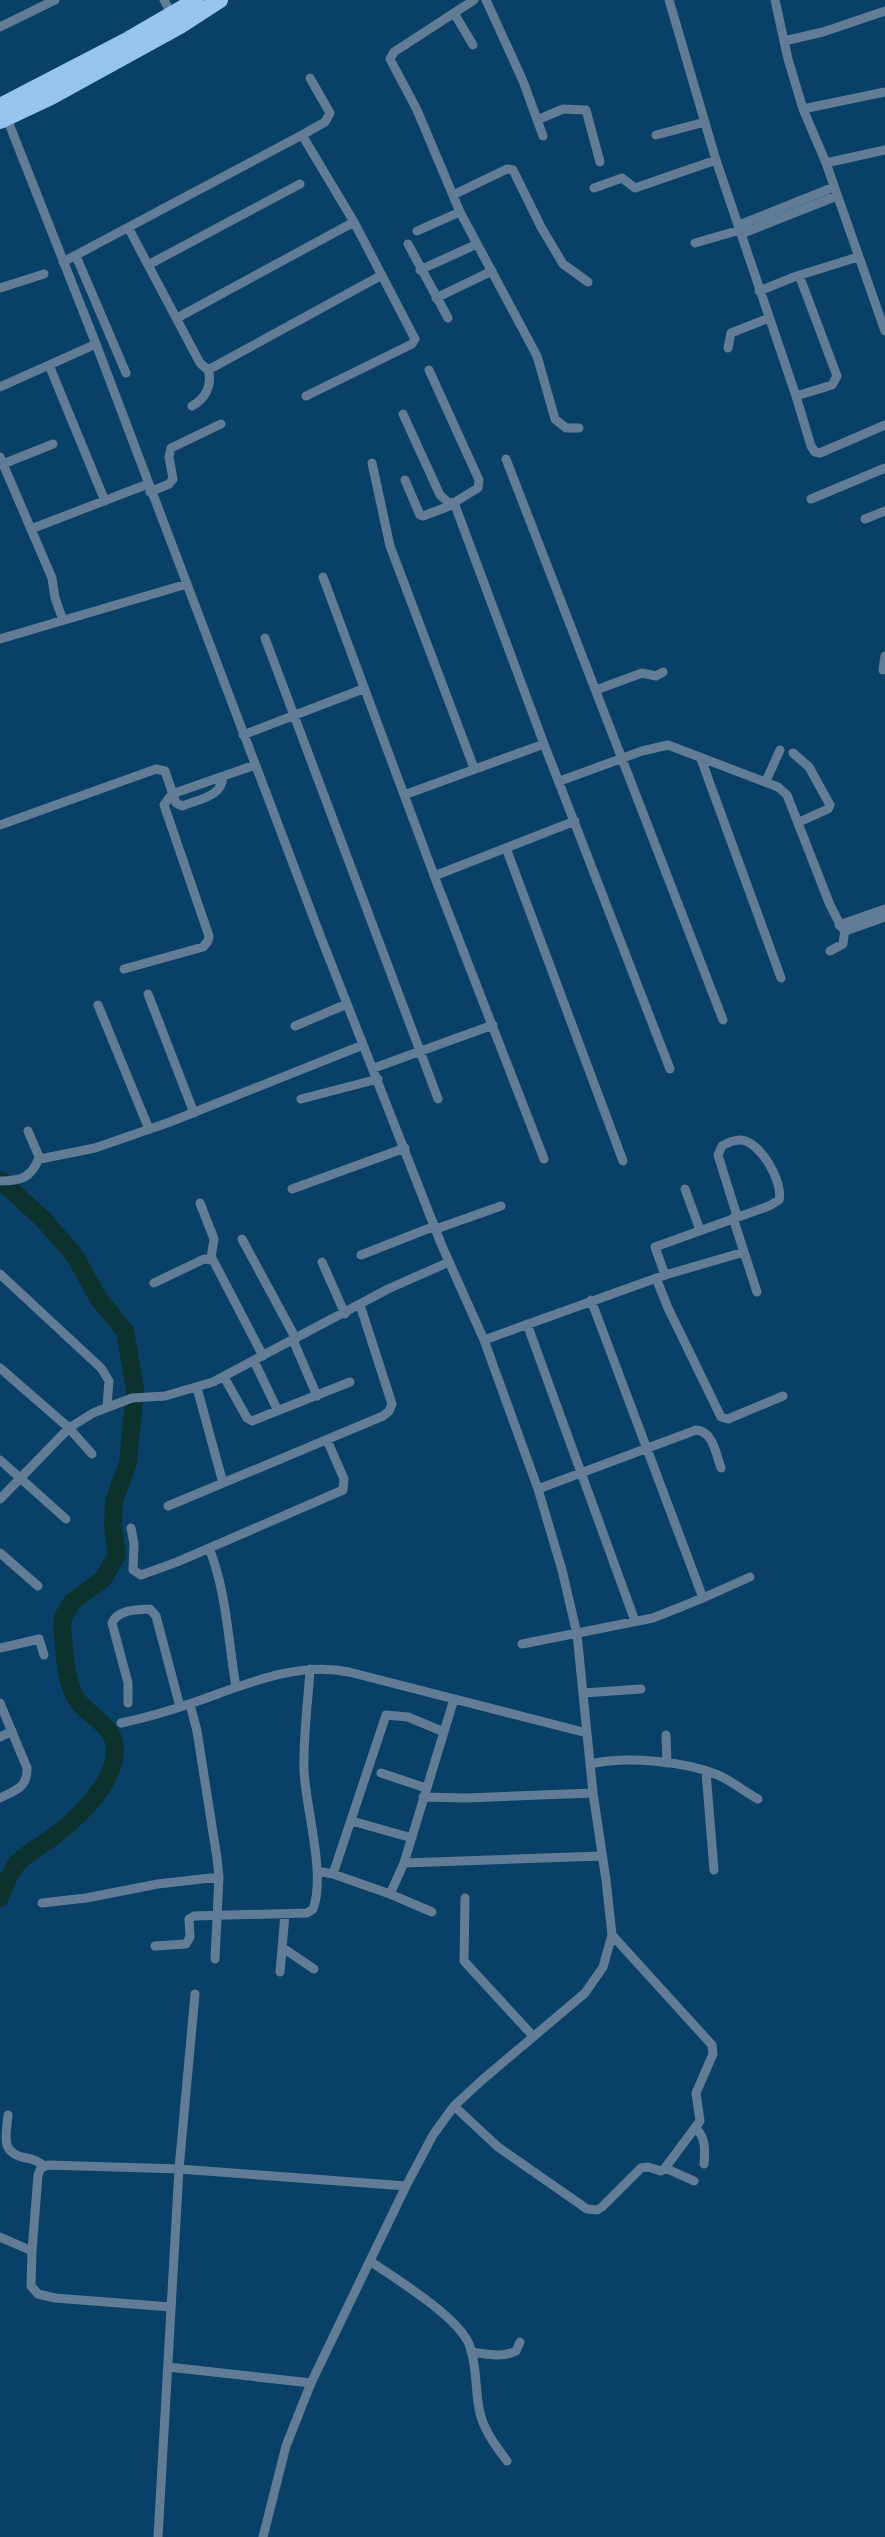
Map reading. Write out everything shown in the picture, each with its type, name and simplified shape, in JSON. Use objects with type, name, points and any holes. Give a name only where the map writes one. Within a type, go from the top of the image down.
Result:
[{"type":"highway","points":[[2,112],[196,0]]},
{"type":"highway","points":[[2,112],[51,97],[170,31],[220,0]]},
{"type":"street","points":[[0,27],[55,0]]},
{"type":"street","points":[[164,0],[172,15]]},
{"type":"street","points":[[474,0],[394,52],[390,59],[417,110],[460,212],[537,356],[555,419],[566,428],[579,428]]},
{"type":"street","points":[[486,0],[523,81],[543,136]]},
{"type":"street","points":[[669,0],[717,160],[808,438],[816,452],[826,451],[885,425]]},
{"type":"street","points":[[775,0],[803,109],[826,163],[858,257],[881,310],[885,331]]},
{"type":"street","points":[[784,41],[823,32],[885,11]]},
{"type":"street","points":[[454,13],[473,45]]},
{"type":"street","points":[[63,262],[129,229],[325,122],[330,113],[310,78]]},
{"type":"street","points":[[803,109],[885,92]]},
{"type":"street","points":[[537,120],[563,109],[586,110],[600,162]]},
{"type":"street","points":[[2,112],[96,344],[363,1045],[449,1262],[484,1340],[538,1489],[562,1570],[577,1634],[593,1793],[606,1879],[612,1935],[606,1959],[590,1988],[454,2106],[434,2135],[405,2186],[311,2383],[286,2446],[263,2537]]},
{"type":"street","points":[[656,135],[705,122]]},
{"type":"street","points":[[302,135],[354,222],[415,337],[414,342],[306,396]]},
{"type":"street","points":[[826,163],[885,150]]},
{"type":"street","points":[[594,188],[622,178],[635,188],[717,160]]},
{"type":"street","points":[[453,195],[507,169],[513,170],[541,227],[563,264],[588,282]]},
{"type":"street","points":[[148,265],[300,184]]},
{"type":"street","points":[[695,243],[740,230],[835,192]]},
{"type":"street","points":[[417,231],[460,212]]},
{"type":"street","points":[[177,318],[354,222]]},
{"type":"street","points":[[129,229],[200,363],[210,375],[201,401],[192,406]]},
{"type":"street","points":[[408,244],[420,270],[448,318]]},
{"type":"street","points":[[420,270],[477,244]]},
{"type":"street","points":[[76,256],[126,373]]},
{"type":"street","points":[[759,291],[799,275],[858,257]]},
{"type":"street","points":[[436,298],[492,271]]},
{"type":"street","points":[[0,288],[44,274]]},
{"type":"street","points":[[208,370],[382,275]]},
{"type":"street","points":[[796,396],[832,385],[837,376],[799,275]]},
{"type":"street","points":[[728,348],[731,333],[769,318]]},
{"type":"street","points":[[0,387],[96,344]]},
{"type":"street","points":[[49,365],[105,501]]},
{"type":"street","points":[[405,480],[420,515],[455,503],[478,488],[479,480],[429,370]]},
{"type":"street","points":[[403,414],[440,495],[449,503],[455,503]]},
{"type":"street","points":[[31,529],[105,501],[169,484],[173,479],[169,457],[171,448],[221,424]]},
{"type":"street","points":[[53,444],[2,461],[52,578],[55,598],[63,620]]},
{"type":"street","points":[[506,459],[723,1020]]},
{"type":"street","points":[[372,464],[390,546],[474,768]]},
{"type":"street","points":[[811,499],[885,468]]},
{"type":"street","points":[[455,503],[544,744],[670,1069]]},
{"type":"street","points":[[865,519],[885,511]]},
{"type":"street","points":[[323,577],[434,876],[544,1159]]},
{"type":"street","points":[[0,639],[187,584]]},
{"type":"street","points":[[265,638],[438,1099]]},
{"type":"street","points":[[883,670],[885,656]]},
{"type":"street","points":[[596,690],[642,673],[653,676],[663,672]]},
{"type":"street","points":[[243,735],[363,689]]},
{"type":"street","points":[[404,795],[544,744]]},
{"type":"street","points":[[560,781],[642,751],[668,745],[778,787],[787,795],[842,927],[843,944],[830,951]]},
{"type":"street","points":[[766,781],[780,750]]},
{"type":"street","points":[[793,753],[810,767],[830,805],[824,813],[799,822]]},
{"type":"street","points":[[701,759],[781,978]]},
{"type":"street","points":[[124,969],[203,947],[208,941],[209,936],[164,805],[172,794],[255,765]]},
{"type":"street","points":[[0,825],[156,769],[165,771],[176,803],[182,806],[218,792],[223,776]]},
{"type":"street","points":[[434,876],[575,821]]},
{"type":"street","points":[[506,848],[623,1161]]},
{"type":"street","points":[[842,927],[885,909]]},
{"type":"street","points":[[842,927],[885,917]]},
{"type":"street","points":[[148,994],[194,1113]]},
{"type":"street","points":[[295,1026],[347,1004]]},
{"type":"street","points":[[98,1005],[114,1049],[149,1129]]},
{"type":"street","points":[[374,1068],[493,1025]]},
{"type":"street","points":[[39,1158],[78,1152],[149,1129],[363,1045]]},
{"type":"street","points":[[301,1099],[378,1079]]},
{"type":"street","points":[[0,1181],[16,1181],[27,1178],[32,1173],[39,1158],[28,1131]]},
{"type":"street","points":[[757,1292],[744,1252],[735,1217],[718,1155],[722,1146],[742,1140],[748,1142],[767,1159],[780,1196],[769,1206],[735,1217],[655,1246],[668,1308],[721,1417],[728,1419],[783,1396]]},
{"type":"street","points":[[292,1189],[405,1148]]},
{"type":"street","points":[[685,1189],[700,1230]]},
{"type":"street","points":[[200,1203],[214,1239],[211,1258],[223,1275],[259,1358],[278,1411]]},
{"type":"street","points":[[361,1255],[435,1227],[501,1206]]},
{"type":"street","points":[[242,1239],[294,1340],[317,1396]]},
{"type":"street","points":[[484,1340],[661,1276],[744,1252]]},
{"type":"street","points":[[154,1283],[204,1259],[211,1258]]},
{"type":"street","points":[[322,1262],[345,1314]]},
{"type":"street","points":[[0,1499],[69,1428],[110,1405],[138,1396],[165,1396],[197,1388],[225,1377],[388,1290],[449,1262]]},
{"type":"street","points":[[0,1274],[101,1368],[109,1381],[110,1405]]},
{"type":"street","points":[[591,1300],[703,1598]]},
{"type":"street","points":[[168,1506],[383,1416],[392,1407],[360,1305]]},
{"type":"street","points":[[527,1324],[635,1622]]},
{"type":"street","points":[[0,1368],[69,1428],[92,1454]]},
{"type":"street","points":[[225,1377],[248,1420],[258,1420],[350,1382]]},
{"type":"street","points":[[197,1388],[222,1483]]},
{"type":"street","points":[[538,1489],[688,1432],[703,1430],[710,1436],[721,1468]]},
{"type":"street","points":[[131,1528],[134,1544],[133,1570],[141,1575],[343,1491],[344,1479],[327,1440]]},
{"type":"street","points":[[0,1461],[66,1519]]},
{"type":"street","points":[[209,1548],[220,1579],[236,1687]]},
{"type":"street","points":[[0,1553],[38,1586]]},
{"type":"street","points":[[522,1644],[653,1618],[750,1577]]},
{"type":"street","points":[[128,1703],[128,1683],[112,1623],[115,1618],[130,1611],[150,1609],[156,1616],[180,1707]]},
{"type":"street","points":[[0,1648],[39,1639],[44,1655]]},
{"type":"street","points":[[154,1946],[186,1944],[190,1937],[191,1917],[307,1913],[313,1909],[317,1891],[317,1871],[304,1772],[310,1669]]},
{"type":"street","points":[[121,1723],[190,1704],[236,1687],[310,1669],[340,1671],[588,1733]]},
{"type":"street","points":[[584,1693],[641,1689]]},
{"type":"street","points":[[390,1894],[404,1863],[454,1699]]},
{"type":"street","points":[[0,1703],[27,1768],[28,1779],[24,1785],[0,1798]]},
{"type":"street","points":[[190,1704],[209,1804],[219,1877],[215,1959]]},
{"type":"street","points":[[333,1874],[386,1715],[408,1717],[444,1732]]},
{"type":"street","points":[[0,1737],[12,1731]]},
{"type":"street","points":[[666,1735],[667,1763]]},
{"type":"street","points":[[590,1764],[623,1761],[667,1763],[725,1778],[758,1799]]},
{"type":"street","points":[[706,1772],[714,1870]]},
{"type":"street","points":[[381,1773],[425,1792],[465,1798],[593,1793]]},
{"type":"street","points":[[352,1821],[412,1838]]},
{"type":"street","points":[[404,1863],[601,1856]]},
{"type":"street","points":[[317,1871],[333,1874],[390,1894],[432,1912]]},
{"type":"street","points":[[42,1903],[86,1898],[158,1884],[219,1877]]},
{"type":"street","points":[[465,1898],[464,1961],[534,2036]]},
{"type":"street","points":[[280,1972],[285,1914]]},
{"type":"street","points":[[454,2106],[498,2147],[587,2209],[597,2210],[602,2207],[641,2168],[661,2170],[665,2168],[700,2121],[696,2093],[712,2054],[712,2045],[612,1935]]},
{"type":"street","points":[[283,1948],[314,1969]]},
{"type":"street","points":[[158,2537],[179,2169],[195,1994]]},
{"type":"street","points":[[8,2115],[6,2144],[8,2151],[15,2156],[35,2160],[44,2166]]},
{"type":"street","points":[[696,2128],[703,2136],[704,2164]]},
{"type":"street","points":[[171,2307],[67,2300],[38,2294],[31,2286],[39,2170],[44,2166],[60,2164],[179,2169],[405,2186]]},
{"type":"street","points":[[665,2168],[694,2181]]},
{"type":"street","points":[[0,2237],[32,2251]]},
{"type":"street","points":[[370,2261],[434,2307],[460,2329],[471,2352],[483,2424],[507,2461]]},
{"type":"street","points":[[471,2352],[498,2356],[508,2355],[516,2351],[520,2342]]},
{"type":"street","points":[[168,2367],[311,2383]]},
{"type":"waterway","points":[[0,1180],[43,1219],[75,1256],[98,1298],[125,1331],[135,1390],[128,1463],[114,1501],[113,1526],[117,1555],[103,1579],[72,1602],[63,1617],[62,1627],[67,1673],[72,1690],[80,1704],[109,1732],[115,1747],[114,1761],[102,1787],[82,1812],[49,1840],[19,1861],[0,1898]]}]
